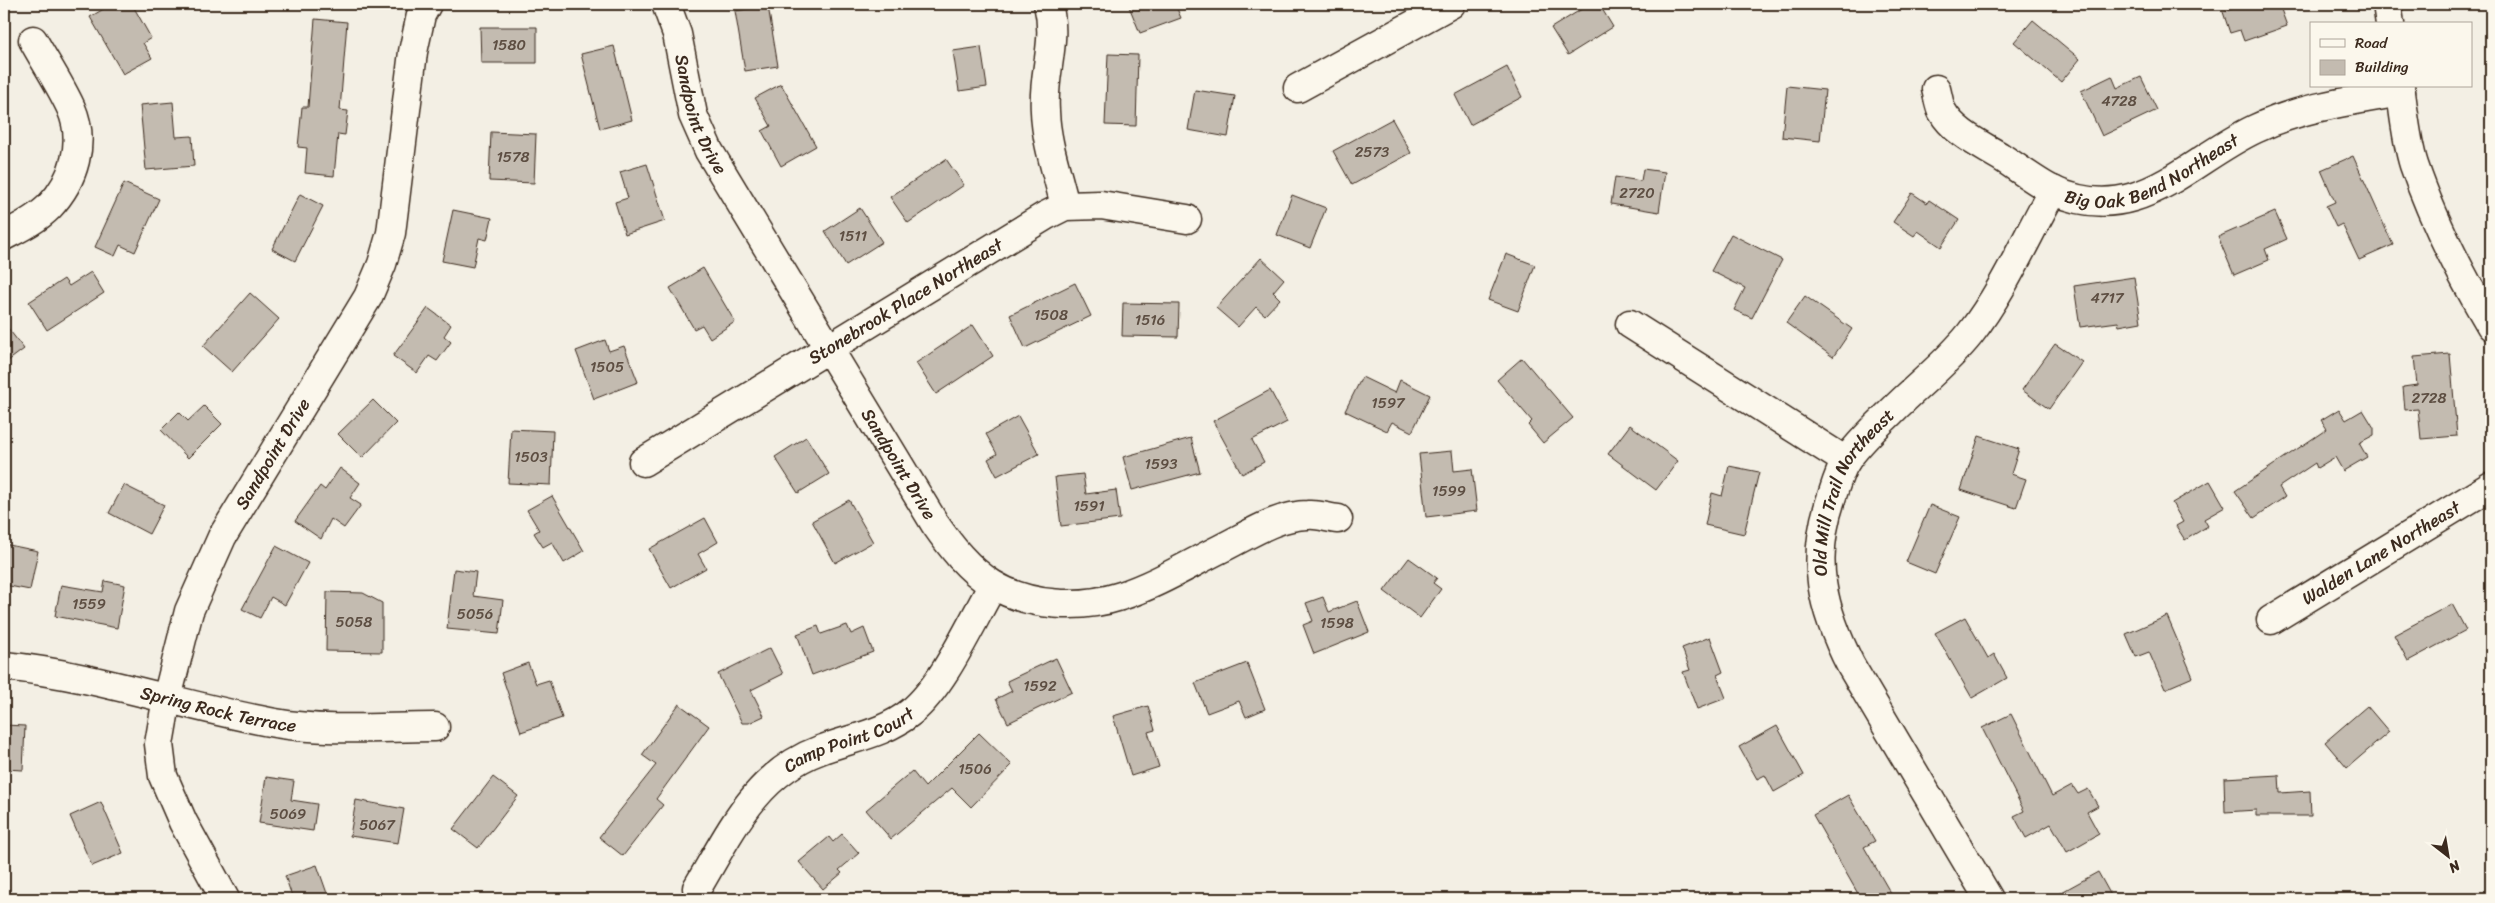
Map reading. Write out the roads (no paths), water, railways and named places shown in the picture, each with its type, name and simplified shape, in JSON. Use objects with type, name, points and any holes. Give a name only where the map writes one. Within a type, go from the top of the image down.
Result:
[{"type":"street","name":"Sandpoint Drive","points":[[225,899],[183,822],[163,776],[159,744],[166,698],[189,611],[222,537],[368,297],[382,264],[391,234],[415,44],[421,15],[427,4]]},
{"type":"street","name":"Sandpoint Drive","points":[[666,4],[677,34],[693,115],[709,151],[935,524],[953,549],[993,585],[1020,596],[1043,602],[1093,603],[1121,596],[1147,585],[1280,520],[1308,515],[1338,520]]},
{"type":"street","points":[[1048,4],[1053,38],[1044,94],[1044,112],[1065,206]]},
{"type":"street","points":[[1298,88],[1407,14],[1451,4]]},
{"type":"street","points":[[2387,4],[2390,22]]},
{"type":"street","points":[[4,236],[29,222],[49,207],[73,170],[77,156],[76,125],[71,108],[33,40]]},
{"type":"street","points":[[2400,89],[2414,163],[2433,214],[2455,260],[2491,326]]},
{"type":"street","name":"Big Oak Bend Northeast","points":[[1936,90],[1942,111],[1959,130],[2052,190],[2082,199],[2109,202],[2135,198],[2155,190],[2254,129],[2319,106],[2400,89]]},
{"type":"street","name":"Old Mill Trail Northeast","points":[[1989,899],[1851,666],[1836,637],[1825,604],[1820,572],[1820,544],[1824,518],[1846,461],[1892,411],[1969,335],[1989,308],[2052,190]]},
{"type":"street","name":"Stonebrook Place Northeast","points":[[643,462],[1045,216],[1065,206],[1100,206],[1187,218]]},
{"type":"street","points":[[1630,324],[1846,461]]},
{"type":"street","name":"Walden Lane Northeast","points":[[2271,620],[2491,486]]},
{"type":"street","name":"Camp Point Court","points":[[697,888],[752,797],[771,779],[802,758],[881,730],[912,711],[941,675],[993,585]]},
{"type":"street","name":"Spring Rock Terrace","points":[[4,666],[73,678],[297,726],[435,727]]}]
